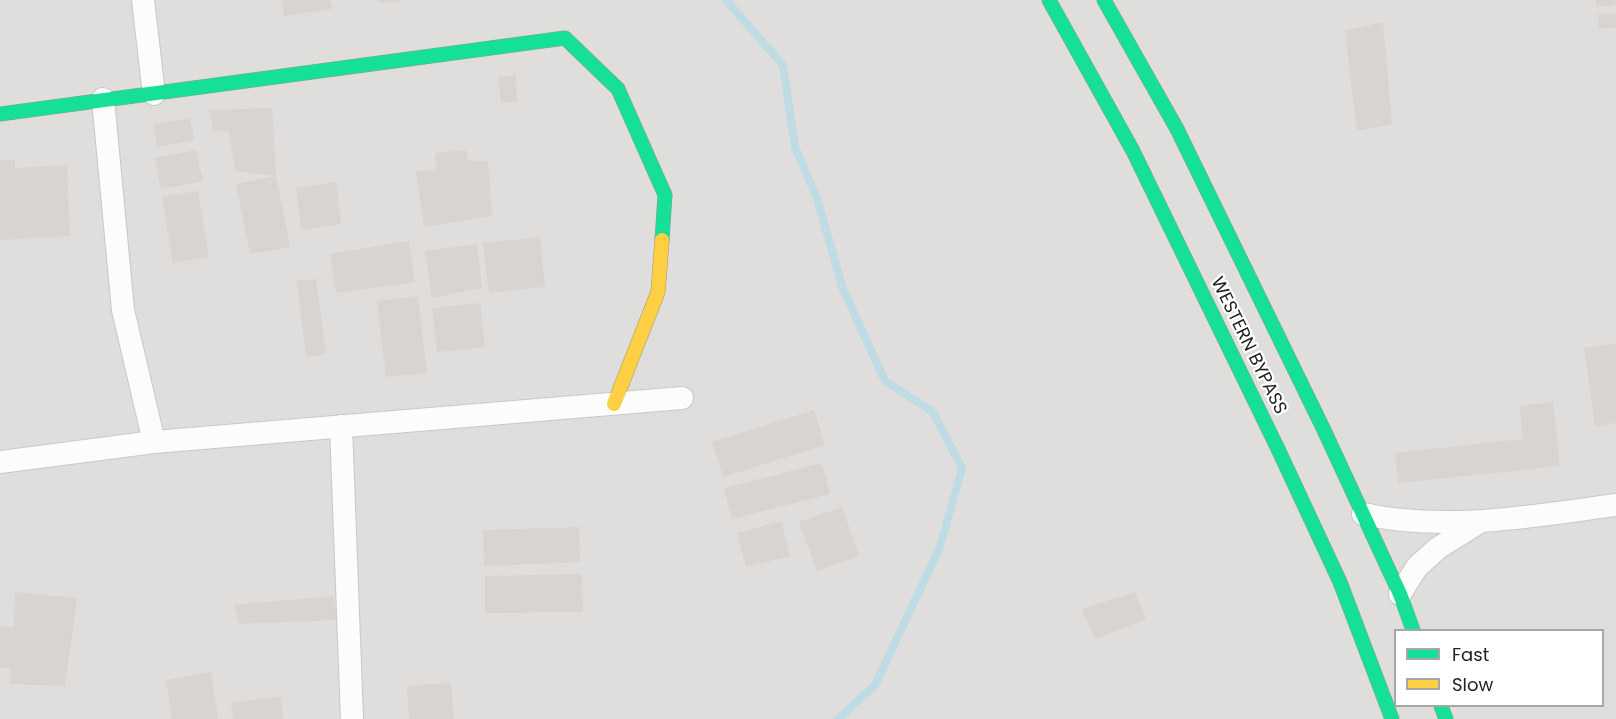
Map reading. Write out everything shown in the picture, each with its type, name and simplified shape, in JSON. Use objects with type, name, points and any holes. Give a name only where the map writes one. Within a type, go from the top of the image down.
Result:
[{"type":"main road","name":"WESTERN BYPASS","points":[[1049,0],[1133,151],[1278,449],[1351,607],[1392,719]]},
{"type":"main road","name":"WESTERN BYPASS","points":[[1104,0],[1177,129],[1323,428],[1400,594],[1413,629]]},
{"type":"main road","points":[[0,114],[564,38],[618,89],[665,195],[658,292],[614,404]]},
{"type":"street","points":[[143,0],[154,94]]},
{"type":"street","points":[[103,99],[123,310],[154,442]]},
{"type":"street","points":[[0,462],[154,442],[682,398]]},
{"type":"street","points":[[341,426],[352,719]]},
{"type":"street","points":[[1363,514],[1417,523],[1481,522],[1616,505]]},
{"type":"street","points":[[1400,594],[1417,567],[1438,548],[1481,522]]},
{"type":"shaded area","points":[[0,0],[1616,0],[1616,719],[0,719]]},
{"type":"building","points":[[282,0],[330,0],[332,9],[284,16]]},
{"type":"building","points":[[379,0],[401,0],[401,2],[379,3]]},
{"type":"building","points":[[1596,0],[1615,0],[1616,5],[1597,7]]},
{"type":"building","points":[[1616,13],[1616,27],[1599,29],[1598,14]]},
{"type":"building","points":[[1383,22],[1392,124],[1357,131],[1345,31]]},
{"type":"building","points":[[516,75],[517,102],[501,103],[498,77]]},
{"type":"building","points":[[272,108],[276,176],[235,171],[229,131],[213,131],[209,110]]},
{"type":"building","points":[[190,118],[194,140],[157,147],[153,124]]},
{"type":"building","points":[[196,150],[203,181],[161,189],[155,158]]},
{"type":"building","points":[[466,150],[468,161],[488,161],[492,216],[424,227],[416,172],[436,169],[435,153]]},
{"type":"building","points":[[0,160],[15,160],[15,168],[67,165],[70,236],[0,240]]},
{"type":"building","points":[[276,176],[290,247],[250,254],[236,184]]},
{"type":"building","points":[[336,182],[341,224],[301,230],[296,188]]},
{"type":"building","points":[[198,191],[209,257],[173,263],[162,197]]},
{"type":"building","points":[[540,237],[545,287],[489,293],[483,243]]},
{"type":"building","points":[[409,241],[415,282],[336,293],[330,254]]},
{"type":"building","points":[[477,244],[482,288],[432,298],[425,251]]},
{"type":"building","points":[[316,279],[326,354],[306,357],[297,281]]},
{"type":"building","points":[[418,296],[427,373],[386,377],[377,301]]},
{"type":"building","points":[[480,303],[485,347],[437,352],[432,308]]},
{"type":"building","points":[[1616,343],[1616,423],[1595,426],[1584,348]]},
{"type":"building","points":[[1553,402],[1560,466],[1398,483],[1395,453],[1523,439],[1519,406]]},
{"type":"building","points":[[814,410],[825,445],[723,477],[712,442]]},
{"type":"building","points":[[822,463],[830,494],[732,519],[724,488]]},
{"type":"building","points":[[842,507],[859,556],[817,571],[799,522]]},
{"type":"building","points":[[781,521],[790,556],[746,567],[737,533]]},
{"type":"building","points":[[579,527],[580,562],[484,566],[483,530]]},
{"type":"building","points":[[582,574],[583,612],[485,613],[485,576]]},
{"type":"building","points":[[15,592],[77,598],[65,686],[10,684],[11,668],[0,668],[0,626],[14,627]]},
{"type":"building","points":[[1135,592],[1146,619],[1095,639],[1082,609]]},
{"type":"building","points":[[333,596],[337,620],[239,624],[234,605]]},
{"type":"building","points":[[211,672],[218,719],[172,719],[166,680]]},
{"type":"building","points":[[451,683],[454,719],[409,719],[407,686]]},
{"type":"building","points":[[281,697],[283,719],[233,719],[231,702]]},
{"type":"waterway","points":[[726,0],[783,65],[795,147],[817,198],[843,289],[885,381],[933,412],[962,468],[940,547],[875,685],[838,719]]},
{"type":"traffic: fast","points":[[1049,0],[1133,151],[1278,449],[1340,582],[1392,719]]},
{"type":"traffic: fast","points":[[1104,0],[1177,129],[1323,428],[1400,594],[1413,629]]},
{"type":"traffic: fast","points":[[0,114],[565,38],[618,89],[665,195],[662,240]]},
{"type":"traffic: fast","points":[[1441,707],[1446,719]]},
{"type":"traffic: slow","points":[[614,404],[658,292],[662,240]]}]
